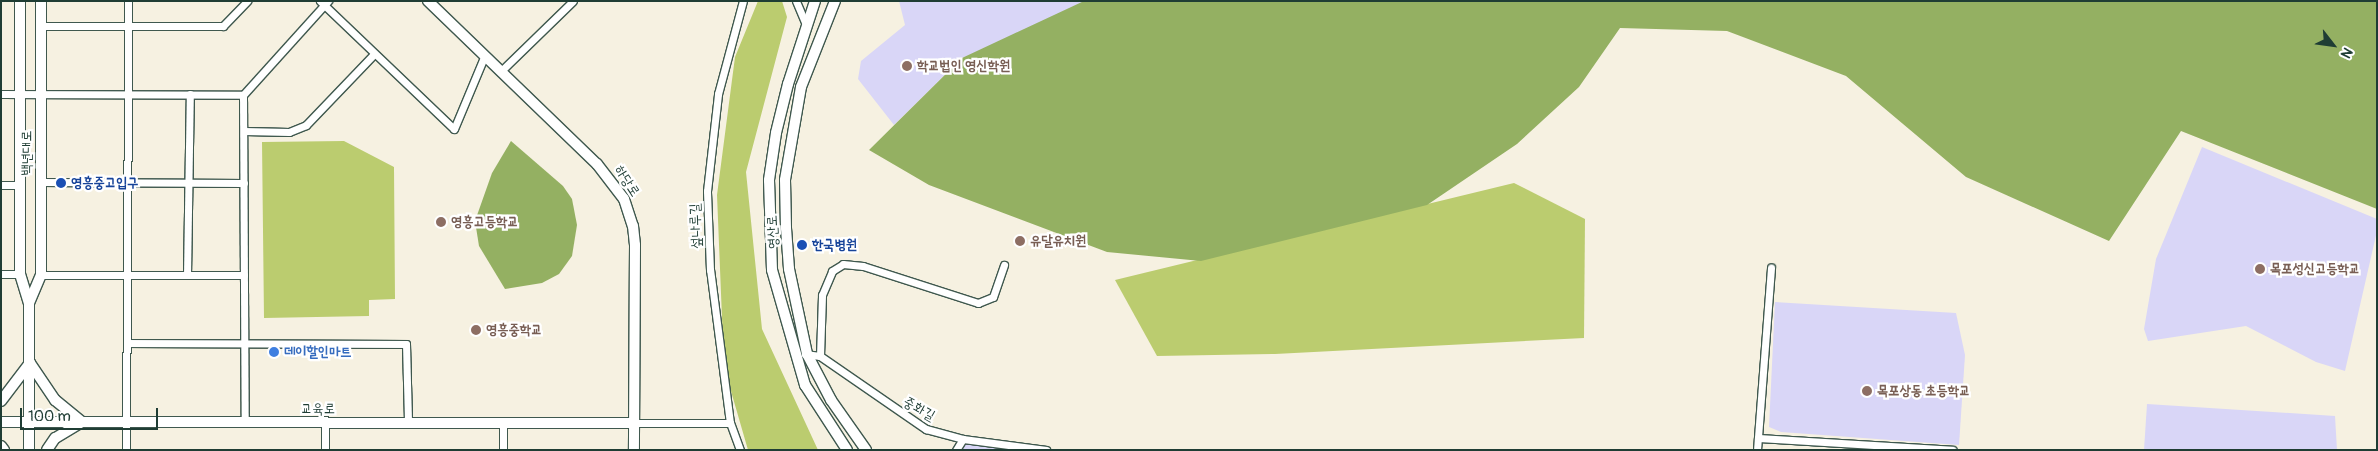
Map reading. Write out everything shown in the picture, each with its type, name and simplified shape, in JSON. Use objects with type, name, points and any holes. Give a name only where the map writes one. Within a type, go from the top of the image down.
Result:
[{"type":"street","name":"백년대로","points":[[20,1],[20,274],[29,304],[29,450]]},
{"type":"street","name":"백년대로","points":[[29,304],[40,275],[41,1]]},
{"type":"street","points":[[126,450],[128,342],[128,1]]},
{"type":"street","name":"하당로","points":[[428,1],[608,174],[630,213],[635,245],[634,450]]},
{"type":"street","points":[[500,71],[574,1]]},
{"type":"street","name":"섶나루길","points":[[740,450],[730,423],[710,270],[707,191],[716,104],[733,30],[743,1]]},
{"type":"street","points":[[796,1],[806,24]]},
{"type":"street","name":"영산로","points":[[815,1],[806,24],[776,133],[769,180],[772,270],[795,357],[805,385],[847,450]]},
{"type":"street","name":"영산로","points":[[834,1],[802,88],[785,180],[789,269],[808,354],[832,400],[866,450]]},
{"type":"street","points":[[41,26],[223,26],[245,2]]},
{"type":"street","points":[[245,423],[243,95],[324,3],[374,54],[454,129],[485,55]]},
{"type":"street","points":[[244,131],[289,132],[306,126],[374,54]]},
{"type":"street","points":[[1,94],[243,95]]},
{"type":"street","points":[[187,275],[190,94]]},
{"type":"street","points":[[41,182],[244,183]]},
{"type":"street","points":[[1,185],[20,185]]},
{"type":"street","points":[[820,356],[822,295],[832,271],[843,264],[863,266],[978,304],[993,297],[1004,265]]},
{"type":"street","points":[[1758,450],[1771,268]]},
{"type":"street","points":[[1,274],[20,274]]},
{"type":"street","points":[[40,275],[244,275]]},
{"type":"street","points":[[128,342],[406,344],[408,423]]},
{"type":"street","name":"중화길","points":[[795,357],[808,354],[820,356],[910,420],[926,429],[963,439],[1043,449]]},
{"type":"street","points":[[1,401],[30,363],[55,400],[82,422],[55,438],[48,450]]},
{"type":"street","name":"교육로","points":[[1,422],[635,423]]},
{"type":"street","points":[[325,423],[325,450]]},
{"type":"street","points":[[503,423],[503,450]]},
{"type":"street","points":[[635,423],[730,423]]},
{"type":"street","points":[[1758,438],[1953,450]]},
{"type":"street","points":[[956,450],[963,439]]},
{"type":"street","points":[[1,446],[4,450]]},
{"type":"shaded area","name":"학교법인 영신학원","points":[[899,1],[1156,1],[962,58],[894,125],[858,79],[861,61],[905,25]]},
{"type":"shaded area","points":[[2202,147],[2377,219],[2377,231],[2345,371],[2316,362],[2246,326],[2148,341],[2144,329],[2156,259]]},
{"type":"shaded area","name":"목포상동 초등학교","points":[[1775,302],[1956,313],[1965,355],[1959,445],[1781,432],[1769,427]]},
{"type":"shaded area","points":[[2147,404],[2335,416],[2337,450],[2144,450]]},
{"type":"shaded area","points":[[957,441],[977,444],[1004,450],[952,450]]},
{"type":"green space","points":[[758,1],[782,1],[787,17],[746,172],[762,329],[818,450],[748,450],[724,367],[717,195],[735,57]]},
{"type":"green space","points":[[1084,1],[2377,1],[2377,209],[2181,131],[2109,241],[1966,177],[1846,76],[1727,31],[1620,28],[1579,87],[1517,144],[1427,205],[1201,261],[1107,252],[929,185],[869,150],[962,58]]},
{"type":"green space","points":[[344,141],[394,167],[395,299],[369,300],[369,316],[264,318],[262,142]]},
{"type":"green space","points":[[511,141],[563,186],[572,199],[577,225],[572,256],[559,274],[542,283],[505,289],[479,246],[475,221],[492,173]]},
{"type":"green space","points":[[1514,183],[1585,219],[1584,338],[1275,354],[1157,356],[1115,280]]},
{"type":"place","name":"학교법인 영신학원","points":[[907,66]]},
{"type":"place","name":"영흥중고입구","points":[[61,183]]},
{"type":"place","name":"영흥고등학교","points":[[441,222]]},
{"type":"place","name":"유달유치원","points":[[1020,241]]},
{"type":"place","name":"한국병원","points":[[802,245]]},
{"type":"place","name":"목포성신고등학교","points":[[2260,269]]},
{"type":"place","name":"영흥중학교","points":[[476,330]]},
{"type":"place","name":"데이할인마트","points":[[274,352]]},
{"type":"place","name":"목포상동 초등학교","points":[[1867,391]]}]
